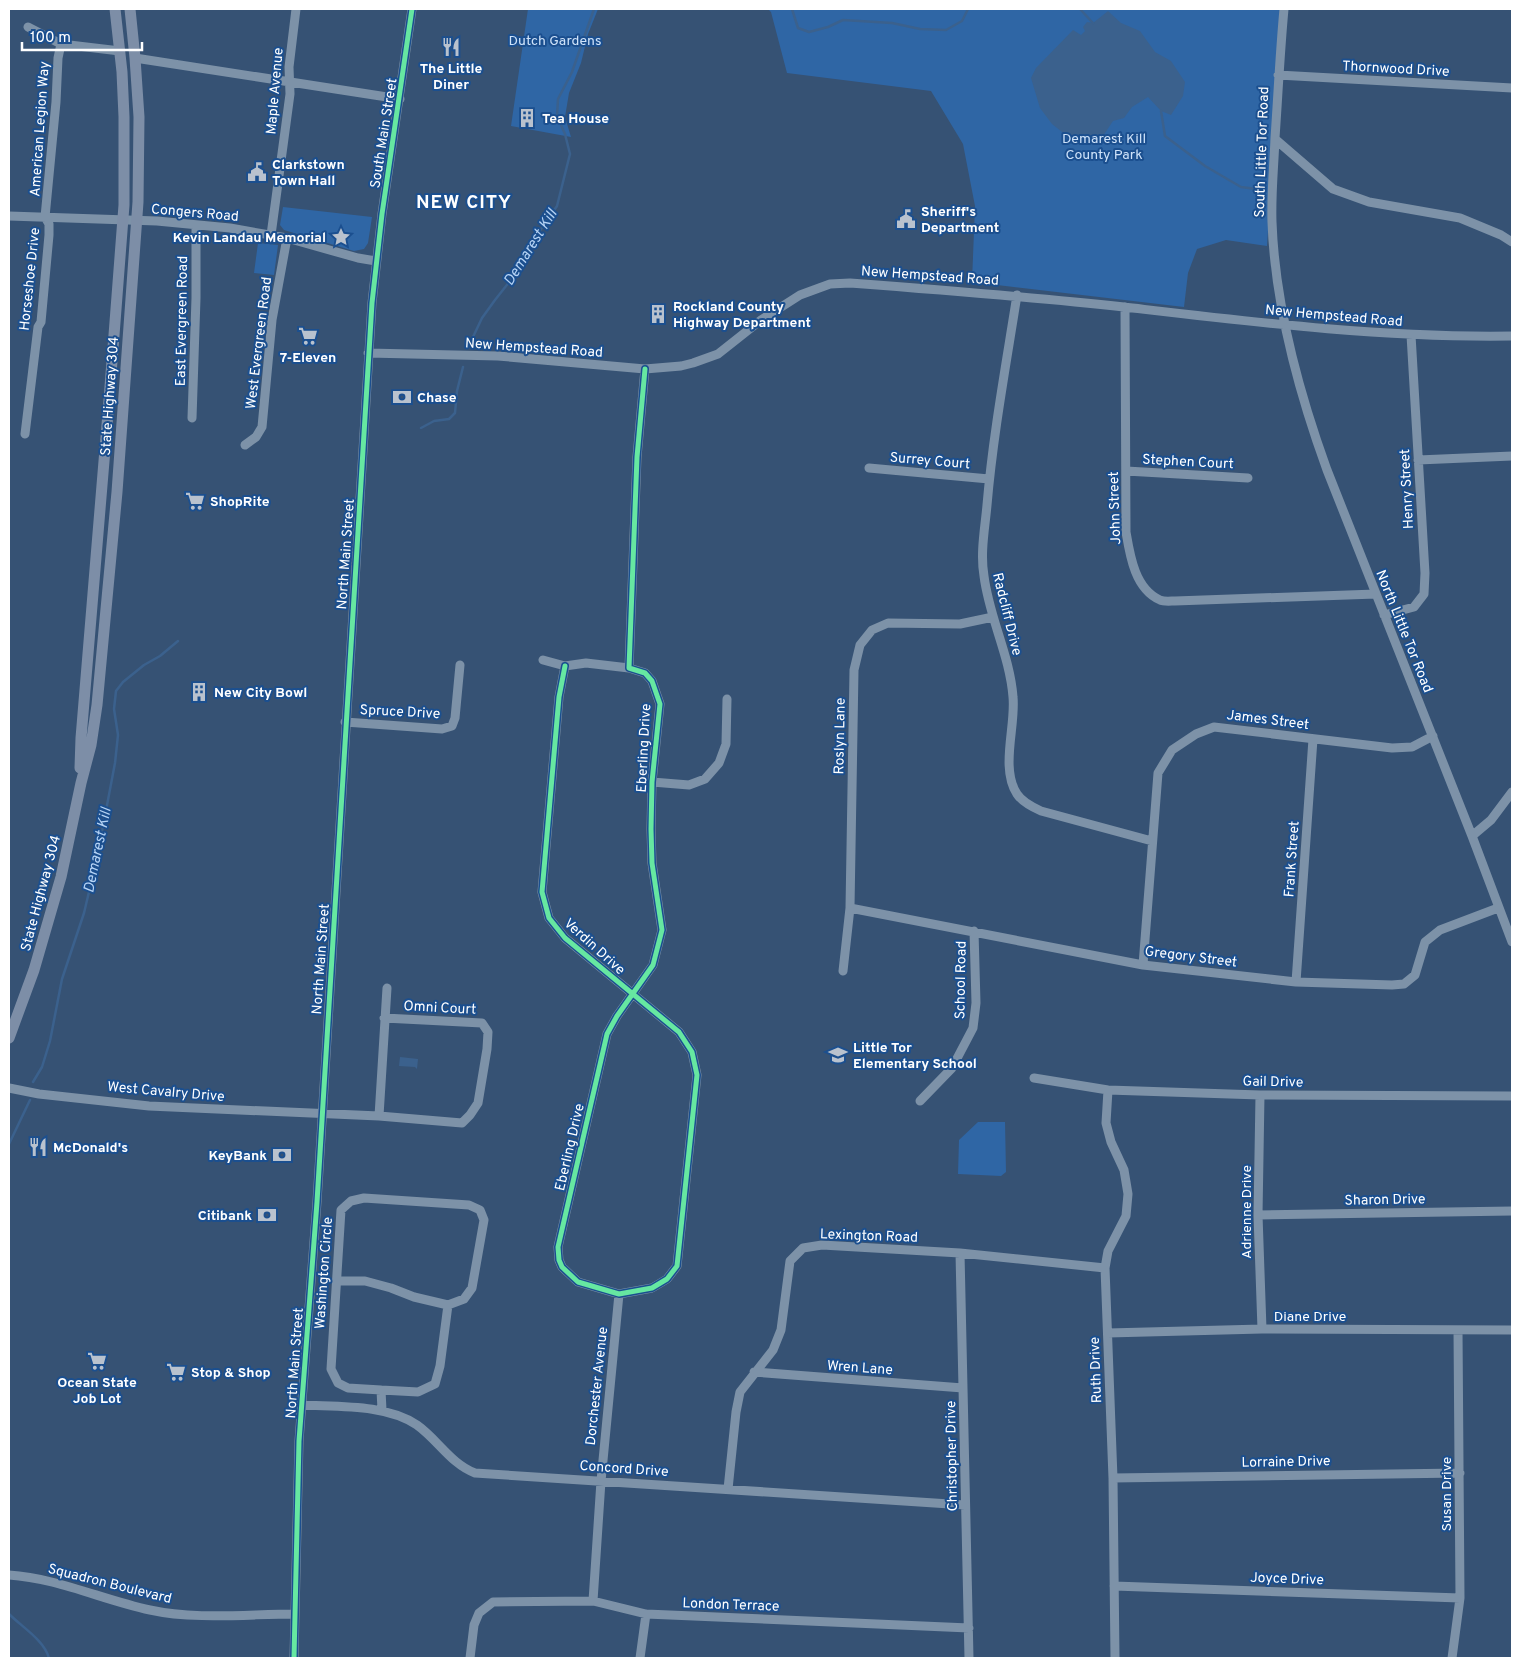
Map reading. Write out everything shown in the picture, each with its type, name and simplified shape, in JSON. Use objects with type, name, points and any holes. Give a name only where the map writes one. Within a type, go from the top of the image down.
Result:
[{"type":"main road","name":"State Highway 304","points":[[81,783],[81,738],[123,220],[125,147],[120,51],[115,9]]},
{"type":"main road","name":"State Highway 304","points":[[9,1038],[34,970],[53,908],[91,745],[101,667],[118,483],[137,221],[139,132],[130,9]]},
{"type":"street","name":"Maple Avenue","points":[[271,235],[290,94],[289,81],[296,9]]},
{"type":"street","name":"South Main Street","points":[[376,261],[412,9]]},
{"type":"street","name":"South Little Tor Road","points":[[1284,9],[1278,75],[1272,183],[1272,221],[1274,258],[1285,325]]},
{"type":"street","points":[[28,27],[61,44],[120,51]]},
{"type":"street","name":"American Legion Way","points":[[46,217],[58,58],[61,44]]},
{"type":"street","points":[[135,58],[400,99]]},
{"type":"street","name":"Thornwood Drive","points":[[1278,75],[1512,88]]},
{"type":"street","points":[[1275,139],[1334,189],[1369,202],[1460,218],[1501,235],[1512,242]]},
{"type":"street","name":"Congers Road","points":[[9,216],[123,220],[230,228],[287,238],[358,258],[376,261]]},
{"type":"street","name":"Horseshoe Drive","points":[[25,434],[50,235],[46,217]]},
{"type":"street","name":"East Evergreen Road","points":[[192,418],[196,298],[196,225]]},
{"type":"street","name":"West Evergreen Road","points":[[244,445],[256,437],[262,427],[274,302],[287,238]]},
{"type":"street","name":"North Main Street","points":[[294,1658],[298,1464],[315,1237],[368,353],[376,261]]},
{"type":"street","name":"New Hempstead Road","points":[[368,353],[498,356],[644,369],[693,364],[718,354],[761,320],[800,295],[830,284],[850,283],[1017,295],[1285,325],[1411,335],[1512,336]]},
{"type":"street","name":"Radcliff Drive","points":[[1017,295],[989,479],[982,552],[984,576],[1014,699],[1010,780],[1017,794],[1027,804],[1041,811],[1152,841]]},
{"type":"street","name":"John Street","points":[[1125,307],[1126,532],[1132,566],[1145,588],[1160,600],[1175,601],[1376,594]]},
{"type":"street","name":"North Little Tor Road","points":[[1285,325],[1310,424],[1512,942]]},
{"type":"street","name":"Henry Street","points":[[1384,616],[1414,607],[1424,594],[1425,573],[1411,335]]},
{"type":"street","points":[[543,660],[565,666],[586,663],[629,668],[637,457],[644,369]]},
{"type":"street","points":[[1418,460],[1512,456]]},
{"type":"street","name":"Surrey Court","points":[[870,468],[989,479]]},
{"type":"street","name":"Stephen Court","points":[[1126,471],[1248,478]]},
{"type":"street","name":"Roslyn Lane","points":[[843,971],[850,908],[854,670],[860,645],[872,630],[888,623],[960,624],[993,617]]},
{"type":"street","name":"Spruce Drive","points":[[346,722],[442,729],[452,726],[455,718],[460,665]]},
{"type":"street","name":"Verdin Drive","points":[[565,666],[559,697],[542,892],[549,918],[565,938],[679,1032],[692,1052],[697,1075],[677,1266],[667,1279],[652,1288],[619,1294]]},
{"type":"street","name":"Eberling Drive","points":[[619,1294],[578,1282],[562,1267],[559,1260],[558,1247],[607,1034],[653,965],[662,930],[652,863],[652,782],[660,704],[652,680],[644,673],[629,668]]},
{"type":"street","points":[[652,782],[689,785],[705,779],[719,763],[726,744],[727,699]]},
{"type":"street","name":"James Street","points":[[1143,965],[1158,773],[1172,750],[1196,734],[1214,727],[1392,748],[1412,747],[1433,736]]},
{"type":"street","name":"Frank Street","points":[[1296,982],[1313,738]]},
{"type":"street","points":[[1472,836],[1492,820],[1512,792]]},
{"type":"street","name":"Gregory Street","points":[[850,908],[1143,965],[1296,982],[1392,985],[1404,984],[1415,976],[1425,942],[1440,930],[1498,908]]},
{"type":"street","name":"School Road","points":[[920,1101],[952,1068],[973,1028],[976,1003],[974,931]]},
{"type":"street","name":"Omni Court","points":[[379,1116],[387,988]]},
{"type":"street","name":"Omni Court","points":[[322,1114],[379,1116],[462,1123],[478,1103],[488,1032],[482,1023],[384,1018]]},
{"type":"street","name":"Gail Drive","points":[[1034,1078],[1108,1090],[1260,1095],[1512,1096]]},
{"type":"street","name":"West Cavalry Drive","points":[[9,1088],[50,1095],[149,1106],[322,1114]]},
{"type":"street","name":"Ruth Drive","points":[[1108,1090],[1106,1123],[1111,1142],[1124,1170],[1128,1194],[1126,1216],[1108,1252],[1105,1268],[1113,1478],[1115,1658]]},
{"type":"street","name":"Adrienne Drive","points":[[1260,1095],[1258,1215],[1262,1329]]},
{"type":"street","name":"Washington Circle","points":[[364,1198],[469,1205],[480,1210],[484,1220],[472,1288],[464,1299],[448,1305],[440,1366],[435,1384],[418,1392],[348,1388],[338,1383],[331,1369],[341,1210],[351,1201],[364,1198]]},
{"type":"street","name":"Sharon Drive","points":[[1258,1215],[1512,1211]]},
{"type":"street","name":"Lexington Road","points":[[728,1489],[736,1412],[740,1392],[772,1350],[781,1330],[790,1261],[803,1248],[822,1245],[960,1253],[1105,1268]]},
{"type":"street","name":"Christopher Drive","points":[[960,1253],[969,1628],[968,1658]]},
{"type":"street","points":[[336,1281],[365,1280],[414,1297],[448,1305]]},
{"type":"street","name":"Dorchester Avenue","points":[[593,1601],[601,1481],[619,1294]]},
{"type":"street","name":"Diane Drive","points":[[1108,1333],[1262,1329],[1512,1330]]},
{"type":"street","name":"Susan Drive","points":[[1452,1658],[1460,1598],[1458,1330]]},
{"type":"street","name":"Wren Lane","points":[[754,1372],[963,1388]]},
{"type":"street","points":[[381,1390],[382,1410]]},
{"type":"street","name":"Concord Drive","points":[[302,1405],[382,1410],[402,1416],[418,1426],[463,1468],[475,1473],[965,1505]]},
{"type":"street","name":"Lorraine Drive","points":[[1113,1478],[1460,1472]]},
{"type":"street","name":"Squadron Boulevard","points":[[9,1575],[47,1582],[160,1612],[193,1615],[295,1614]]},
{"type":"street","name":"Joyce Drive","points":[[1114,1586],[1460,1598]]},
{"type":"street","name":"London Terrace","points":[[470,1658],[474,1625],[479,1613],[493,1602],[593,1601],[646,1614],[969,1628]]},
{"type":"street","points":[[640,1658],[646,1614]]},
{"type":"green space","name":"Dutch Gardens","points":[[528,9],[598,9],[588,34],[581,63],[569,93],[565,117],[571,137],[511,126]]},
{"type":"green space","name":"Demarest Kill County Park","points":[[768,9],[1283,9],[1267,246],[1226,240],[1197,249],[1188,273],[1184,307],[972,282],[975,206],[963,144],[931,91],[787,73],[771,12]]},
{"type":"green space","points":[[283,207],[372,217],[368,243],[364,249],[354,251],[284,230],[280,225]]},
{"type":"green space","points":[[258,243],[278,245],[274,275],[254,273]]},
{"type":"green space","points":[[978,1122],[1005,1122],[1006,1172],[1001,1176],[958,1174],[959,1140]]},
{"type":"shaded area","points":[[1108,11],[1121,23],[1140,31],[1155,52],[1171,61],[1185,82],[1183,96],[1171,115],[1161,111],[1148,97],[1132,107],[1124,118],[1113,121],[1103,136],[1096,142],[1081,142],[1071,139],[1052,124],[1040,108],[1031,78],[1036,68],[1073,30],[1081,35],[1085,31],[1083,27],[1087,22],[1093,23]]},
{"type":"shaded area","points":[[400,1057],[418,1059],[417,1069],[415,1067],[399,1066]]},
{"type":"waterway","name":"Demarest Kill","points":[[473,337],[482,318],[514,276],[539,232],[557,206],[570,154],[565,134],[557,116],[558,99],[572,72],[594,9]]},
{"type":"waterway","name":"Demarest Kill","points":[[792,9],[798,28],[809,32],[828,27],[843,20],[892,23],[920,29],[946,30],[962,21],[968,9]]},
{"type":"waterway","name":"Demarest Kill","points":[[1080,9],[1093,23]]},
{"type":"waterway","points":[[1161,111],[1165,136],[1205,166],[1241,187],[1256,189]]},
{"type":"waterway","name":"Demarest Kill","points":[[421,428],[434,421],[449,419],[455,413],[457,391],[463,367]]},
{"type":"waterway","name":"Demarest Kill","points":[[33,1082],[42,1067],[50,1041],[62,979],[84,913],[97,858],[115,763],[118,735],[114,709],[116,691],[123,682],[144,665],[160,656],[178,641]]},
{"type":"waterway","name":"Demarest Kill","points":[[9,1144],[30,1100]]},
{"type":"waterway","name":"Demarest Kill","points":[[9,1614],[38,1640],[49,1658]]},
{"type":"cycle path","points":[[294,1658],[299,1441],[317,1202],[372,303],[382,214],[412,9]]},
{"type":"cycle path","points":[[565,666],[559,697],[542,892],[549,918],[565,938],[679,1032],[692,1052],[697,1075],[677,1266],[667,1279],[652,1288],[619,1294],[578,1282],[562,1267],[559,1260],[558,1247],[607,1034],[617,1016],[653,965],[662,930],[652,863],[651,829],[652,782],[660,704],[652,681],[645,673],[629,668],[637,457],[645,369]]},
{"type":"place","name":"The Little Diner","points":[[451,47]]},
{"type":"place","name":"Tea House","points":[[527,118]]},
{"type":"place","name":"Clarkstown Town Hall","points":[[257,172]]},
{"type":"place","name":"Sheriff's Department","points":[[906,219]]},
{"type":"place","name":"Kevin Landau Memorial","points":[[341,237]]},
{"type":"place","name":"Rockland County Highway Department","points":[[658,314]]},
{"type":"place","name":"7-Eleven","points":[[308,336]]},
{"type":"place","name":"Chase","points":[[402,397]]},
{"type":"place","name":"ShopRite","points":[[195,501]]},
{"type":"place","name":"New City Bowl","points":[[199,692]]},
{"type":"place","name":"Little Tor Elementary School","points":[[838,1055]]},
{"type":"place","name":"McDonald's","points":[[38,1147]]},
{"type":"place","name":"KeyBank","points":[[282,1155]]},
{"type":"place","name":"Citibank","points":[[267,1215]]},
{"type":"place","name":"Ocean State Job Lot","points":[[97,1361]]},
{"type":"place","name":"Stop & Shop","points":[[176,1372]]},
{"type":"district","name":"NEW CITY","points":[[464,201]]}]
